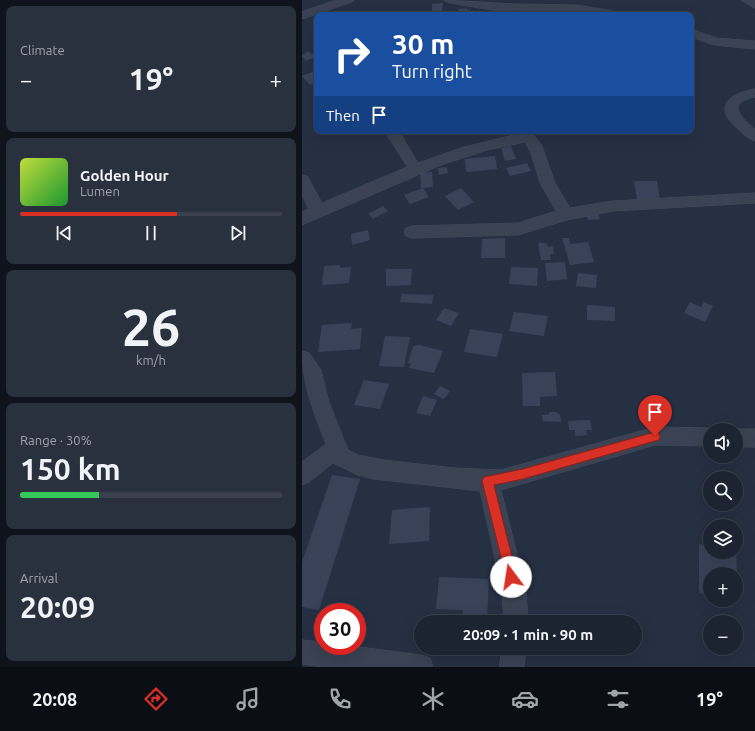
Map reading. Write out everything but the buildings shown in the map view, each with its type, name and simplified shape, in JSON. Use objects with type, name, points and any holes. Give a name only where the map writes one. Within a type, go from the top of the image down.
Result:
[{"type":"street","points":[[320,12],[348,0]]},
{"type":"street","points":[[450,0],[518,11],[568,8],[604,12]]},
{"type":"street","points":[[558,0],[568,8]]},
{"type":"street","points":[[748,0],[755,5]]},
{"type":"street","points":[[694,34],[714,41],[755,45]]},
{"type":"street","points":[[755,93],[741,96],[734,100],[731,109],[732,115],[755,136]]},
{"type":"street","points":[[394,134],[415,169]]},
{"type":"street","points":[[302,219],[415,169],[469,149],[522,138],[524,134]]},
{"type":"street","points":[[526,134],[536,148],[550,190],[566,214]]},
{"type":"street","points":[[302,180],[318,211]]},
{"type":"street","points":[[412,232],[518,229],[566,214],[613,206],[755,198]]},
{"type":"street","points":[[302,359],[312,370],[319,402],[336,448],[341,457],[372,469],[407,472],[446,479],[488,481],[523,474],[655,436],[703,437]]},
{"type":"street","points":[[743,438],[755,438]]},
{"type":"street","points":[[302,476],[336,448]]},
{"type":"street","points":[[488,481],[514,590],[516,615]]},
{"type":"street","points":[[302,652],[421,667]]},
{"type":"street","points":[[512,667],[513,655]]},
{"type":"route","points":[[511,577],[488,481],[501,480],[655,436]]}]
